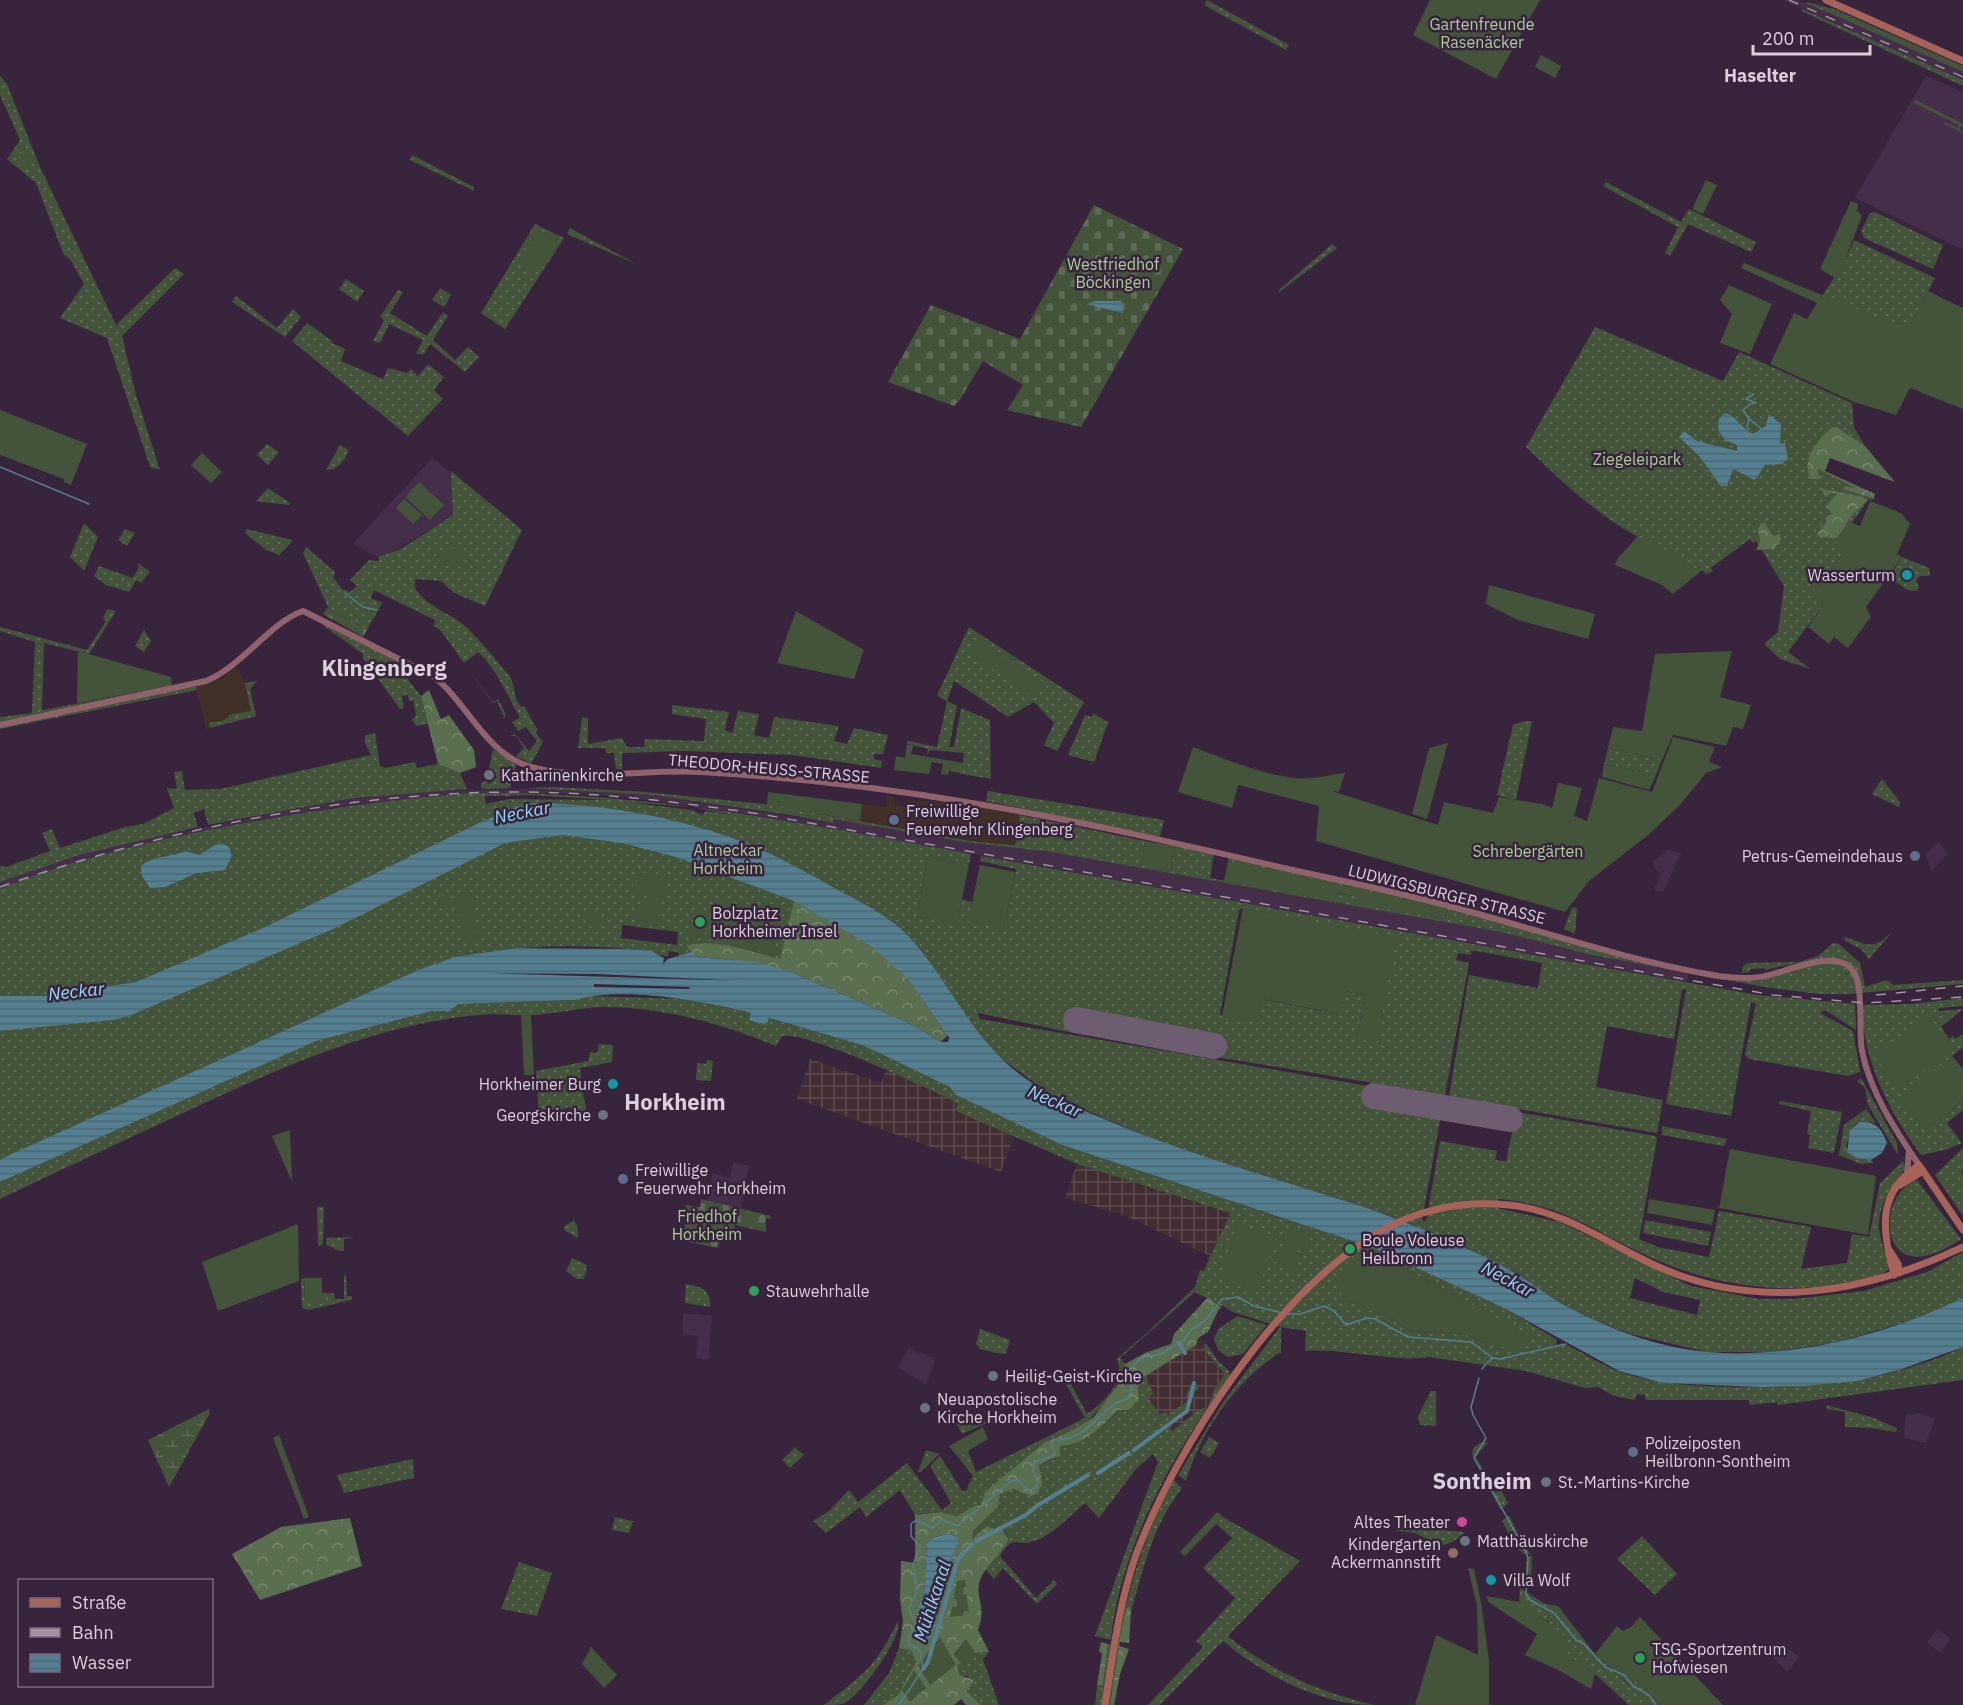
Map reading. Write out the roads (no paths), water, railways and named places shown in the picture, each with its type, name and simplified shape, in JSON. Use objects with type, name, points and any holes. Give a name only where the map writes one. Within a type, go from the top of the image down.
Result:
[{"type":"main road","points":[[1826,0],[1963,61]]},
{"type":"main road","name":"THEODOR-HEUSS-STRASSE","points":[[0,725],[197,684],[221,674],[289,617],[303,611],[433,676],[450,692],[497,749],[512,760],[535,768],[571,772],[702,772],[966,802],[1020,812]]},
{"type":"main road","name":"LUDWIGSBURGER STRASSE","points":[[1020,812],[1388,891],[1678,968],[1738,978],[1771,975],[1834,960],[1849,967],[1857,980],[1862,1054],[1874,1087],[1909,1150]]},
{"type":"main road","points":[[1909,1150],[1961,1228]]},
{"type":"main road","points":[[1897,1274],[1883,1220],[1888,1204],[1906,1174],[1909,1150]]},
{"type":"main road","points":[[1906,1174],[1921,1168]]},
{"type":"main road","points":[[1898,1186],[1921,1168]]},
{"type":"main road","points":[[1105,1705],[1122,1602],[1150,1521],[1200,1430],[1272,1330],[1293,1306],[1332,1266],[1374,1235],[1421,1214],[1464,1205],[1519,1206],[1563,1219],[1668,1271],[1733,1290],[1801,1294],[1862,1284],[1897,1274],[1963,1246]]},
{"type":"main road","points":[[1892,1252],[1900,1262],[1915,1268]]},
{"type":"water","points":[[1095,301],[1121,301],[1123,313],[1086,304]]},
{"type":"water","points":[[1725,413],[1753,434],[1766,426],[1769,414],[1781,425],[1780,444],[1785,443],[1788,459],[1782,464],[1765,465],[1755,480],[1733,469],[1727,486],[1721,486],[1699,456],[1679,437],[1684,431],[1697,441],[1737,451],[1737,445],[1725,440],[1718,430],[1719,419]]},
{"type":"water","name":"Neckar","points":[[536,803],[561,804],[636,813],[708,830],[774,855],[869,907],[905,932],[928,960],[981,1036],[1014,1070],[1044,1091],[1162,1142],[1384,1214],[1425,1230],[1502,1266],[1557,1301],[1611,1327],[1649,1341],[1689,1350],[1773,1352],[1839,1342],[1871,1333],[1903,1323],[1963,1298],[1963,1347],[1902,1369],[1857,1381],[1761,1387],[1663,1383],[1619,1371],[1504,1308],[1371,1247],[1062,1145],[956,1095],[950,1087],[862,1045],[769,1018],[766,1025],[749,1020],[751,1013],[663,997],[616,994],[575,1000],[458,1004],[450,1011],[432,1011],[316,1041],[0,1182],[0,1160],[3,1158],[418,970],[455,957],[516,948],[627,949],[651,951],[664,958],[663,964],[668,959],[692,952],[696,957],[755,962],[786,970],[911,1024],[941,1042],[948,1042],[949,1037],[908,979],[871,946],[794,901],[676,857],[622,843],[563,835],[505,843],[333,929],[129,1016],[113,1020],[0,1031],[0,996],[45,996],[136,982],[261,929],[518,806]],"holes":[[[486,973],[597,974],[743,981]],[[594,984],[689,987],[690,989],[594,987]]]},
{"type":"water","points":[[224,844],[230,848],[231,858],[225,870],[197,873],[165,887],[150,888],[142,876],[141,866],[146,862],[185,851],[199,855],[215,845]]},
{"type":"water","points":[[1860,1122],[1878,1127],[1887,1143],[1882,1153],[1871,1160],[1856,1158],[1847,1152],[1850,1130]]},
{"type":"water","points":[[947,1534],[957,1537],[959,1541],[950,1563],[934,1625],[923,1622],[917,1609],[924,1593],[927,1543],[932,1538]]},
{"type":"water","points":[[924,1627],[930,1629],[932,1635],[930,1641],[924,1643],[918,1641],[916,1635],[918,1629]]},
{"type":"waterway","points":[[1747,428],[1749,419],[1743,410],[1750,404],[1756,403],[1746,399],[1754,394]]},
{"type":"waterway","points":[[1749,419],[1763,430]]},
{"type":"waterway","points":[[0,467],[89,504]]},
{"type":"waterway","points":[[345,593],[363,607],[377,610]]},
{"type":"waterway","points":[[899,1705],[923,1669],[920,1650],[909,1644],[909,1636],[916,1625],[909,1609],[917,1591],[913,1564],[920,1547],[911,1536],[911,1524],[916,1520],[933,1528],[941,1520],[958,1526],[1011,1481],[1018,1480],[1028,1490],[1035,1488],[1038,1483],[1033,1470],[1034,1462],[1055,1455],[1051,1443],[1053,1440],[1076,1435],[1118,1402],[1128,1399],[1132,1389],[1127,1373],[1140,1358],[1161,1354],[1184,1340],[1192,1329],[1205,1321],[1222,1299],[1238,1297],[1254,1306],[1283,1313]]},
{"type":"waterway","points":[[1288,1314],[1300,1314],[1324,1306],[1334,1311],[1346,1325],[1367,1318],[1375,1319],[1408,1337],[1471,1342],[1493,1358],[1500,1359],[1566,1344]]},
{"type":"waterway","name":"Mühlkanal","points":[[1179,1343],[1185,1353]]},
{"type":"waterway","points":[[1487,1363],[1493,1358]]},
{"type":"waterway","points":[[1482,1369],[1485,1365]]},
{"type":"waterway","points":[[1479,1378],[1471,1407],[1486,1438],[1474,1458],[1525,1550],[1528,1558],[1526,1594],[1530,1600],[1554,1613],[1576,1640],[1584,1644],[1605,1667],[1624,1675],[1633,1686],[1649,1695],[1656,1705]]},
{"type":"waterway","name":"Mühlkanal","points":[[1134,1450],[1187,1411],[1194,1383]]},
{"type":"waterway","name":"Mühlkanal","points":[[1098,1473],[1129,1453]]},
{"type":"waterway","name":"Mühlkanal","points":[[976,1541],[1026,1515],[1038,1505],[1088,1475]]},
{"type":"waterway","name":"Mühlkanal","points":[[923,1669],[928,1662],[958,1559],[972,1544]]},
{"type":"railway","points":[[1789,0],[1963,77]]},
{"type":"railway","points":[[0,887],[125,848],[255,818],[320,807],[452,794],[516,792],[577,794],[669,802],[760,814],[1773,995],[1865,1003],[1963,997]]},
{"type":"railway","points":[[1876,995],[1963,986]]},
{"type":"place","name":"Wasserturm","points":[[1907,575]]},
{"type":"place","name":"Katharinenkirche","points":[[489,775]]},
{"type":"place","name":"Freiwillige Feuerwehr Klingenberg","points":[[894,820]]},
{"type":"place","name":"Petrus-Gemeindehaus","points":[[1915,856]]},
{"type":"place","name":"Bolzplatz Horkheimer Insel","points":[[700,922]]},
{"type":"place","name":"Horkheimer Burg","points":[[613,1084]]},
{"type":"place","name":"Georgskirche","points":[[603,1115]]},
{"type":"place","name":"Freiwillige Feuerwehr Horkheim","points":[[623,1179]]},
{"type":"place","name":"Boule Voleuse Heilbronn","points":[[1350,1249]]},
{"type":"place","name":"Stauwehrhalle","points":[[754,1291]]},
{"type":"place","name":"Heilig-Geist-Kirche","points":[[993,1376]]},
{"type":"place","name":"Neuapostolische Kirche Horkheim","points":[[925,1408]]},
{"type":"place","name":"Polizeiposten Heilbronn-Sontheim","points":[[1633,1452]]},
{"type":"place","name":"St.-Martins-Kirche","points":[[1546,1482]]},
{"type":"place","name":"Altes Theater","points":[[1462,1522]]},
{"type":"place","name":"Matthäuskirche","points":[[1465,1541]]},
{"type":"place","name":"Kindergarten Ackermannstift","points":[[1453,1553]]},
{"type":"place","name":"Villa Wolf","points":[[1491,1580]]},
{"type":"place","name":"TSG-Sportzentrum Hofwiesen","points":[[1640,1658]]},
{"type":"district","name":"Haselter","points":[[1760,75]]},
{"type":"district","name":"Klingenberg","points":[[384,667]]},
{"type":"district","name":"Horkheim","points":[[675,1101]]},
{"type":"district","name":"Sontheim","points":[[1482,1480]]},
{"type":"park label","name":"Gartenfreunde Rasenäcker","points":[[1482,33]]},
{"type":"park label","name":"Westfriedhof Böckingen","points":[[1113,273]]},
{"type":"park label","name":"Ziegeleipark","points":[[1637,459]]},
{"type":"park label","name":"Schrebergärten","points":[[1528,851]]},
{"type":"park label","name":"Altneckar Horkheim","points":[[728,859]]},
{"type":"park label","name":"Friedhof Horkheim","points":[[707,1225]]}]
